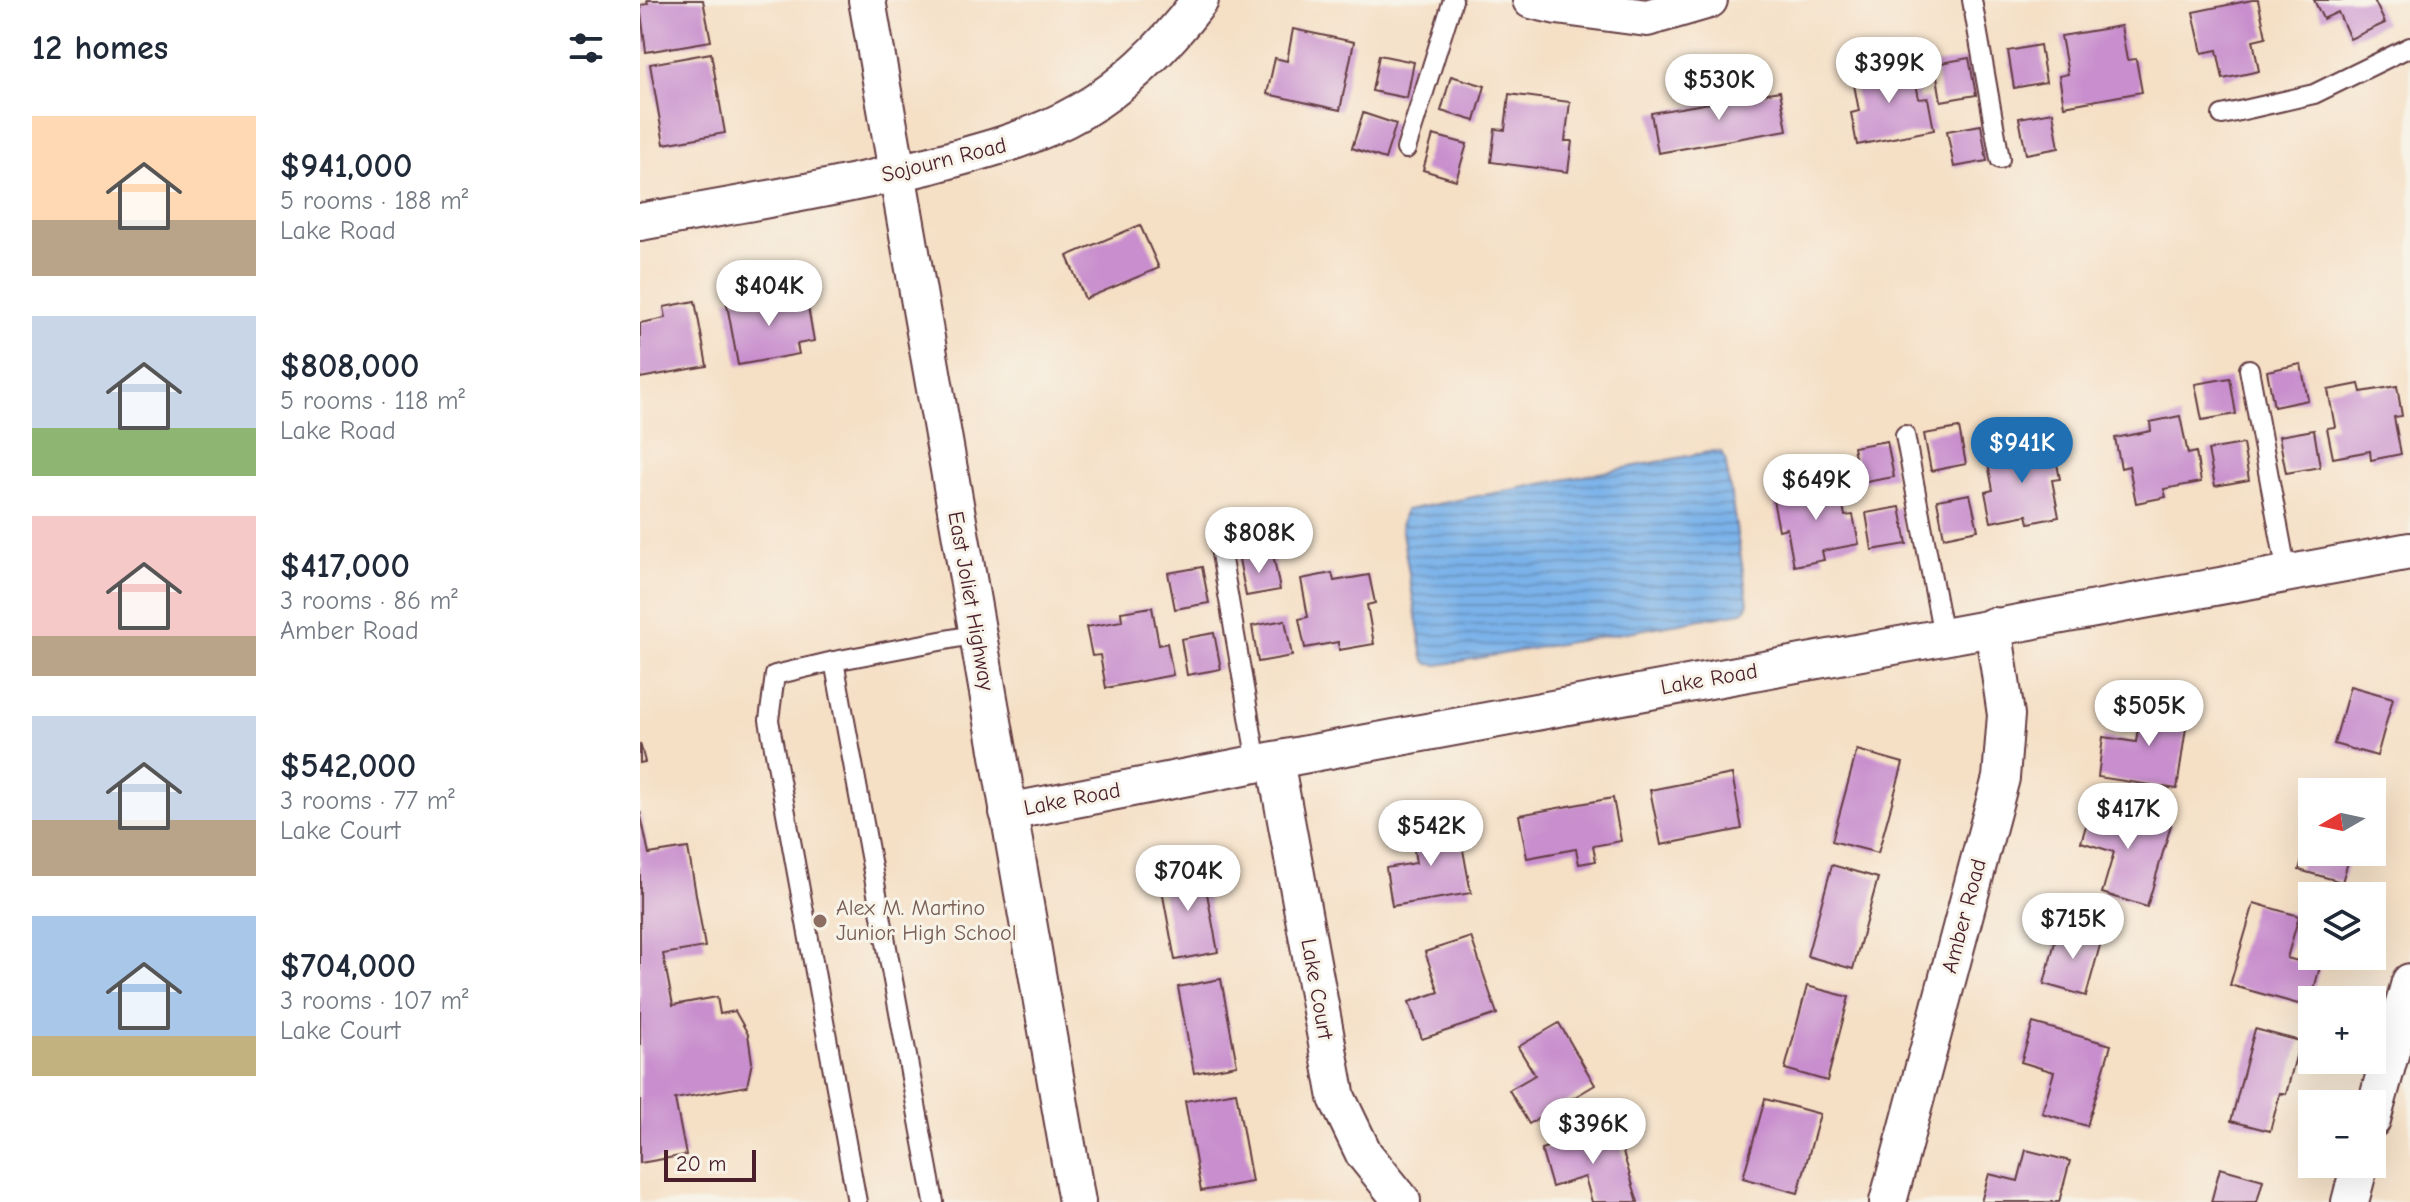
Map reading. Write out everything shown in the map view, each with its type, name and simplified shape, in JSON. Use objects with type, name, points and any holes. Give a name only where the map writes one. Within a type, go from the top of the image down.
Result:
[{"type":"street","name":"East Joliet Highway","points":[[867,0],[1077,1202]]},
{"type":"street","name":"Sojourn Road","points":[[640,222],[896,173],[1014,142],[1053,127],[1083,110],[1147,63],[1173,36],[1200,0]]},
{"type":"street","points":[[1531,0],[1647,18],[1709,0]]},
{"type":"street","name":"Lake Road","points":[[1008,812],[1266,761],[2410,551]]},
{"type":"street","name":"Amber Road","points":[[1888,1202],[2001,778],[2006,715],[1993,626]]},
{"type":"street","name":"Lake Court","points":[[1266,761],[1337,1098],[1364,1154],[1402,1201]]},
{"type":"street","points":[[2380,1090],[2410,982]]},
{"type":"street","points":[[2350,1202],[2356,1178]]},
{"type":"lane","points":[[1406,149],[1453,0]]},
{"type":"lane","points":[[1972,0],[2000,159]]},
{"type":"lane","points":[[2222,115],[2314,94],[2410,47]]},
{"type":"lane","points":[[2249,369],[2287,574]]},
{"type":"lane","points":[[1905,435],[1943,636]]},
{"type":"lane","points":[[1220,548],[1266,761]]},
{"type":"lane","points":[[857,1202],[769,720],[775,675],[977,634]]},
{"type":"lane","points":[[834,661],[934,1202]]},
{"type":"water","points":[[1721,452],[1725,458],[1748,602],[1742,612],[1439,665],[1428,664],[1423,658],[1401,526],[1405,510]]},
{"type":"building","points":[[647,0],[703,0],[711,41],[646,52],[640,5],[648,4]]},
{"type":"building","points":[[2258,0],[2266,37],[2253,40],[2259,71],[2223,79],[2217,50],[2202,53],[2193,12]]},
{"type":"building","points":[[2314,0],[2374,0],[2385,23],[2350,39],[2338,12],[2323,19]]},
{"type":"building","points":[[2121,26],[2127,60],[2136,59],[2142,92],[2064,106],[2059,76],[2068,74],[2061,36]]},
{"type":"building","points":[[1293,29],[1354,42],[1340,110],[1267,94],[1275,58],[1287,61]]},
{"type":"building","points":[[2040,45],[2046,82],[2014,88],[2008,51]]},
{"type":"building","points":[[711,53],[725,133],[664,144],[650,64]]},
{"type":"building","points":[[1379,55],[1414,62],[1407,98],[1372,91]]},
{"type":"building","points":[[1969,58],[1976,95],[1941,101],[1935,64]]},
{"type":"building","points":[[1912,63],[1919,99],[1928,98],[1934,130],[1857,145],[1851,113],[1859,111],[1852,74]]},
{"type":"building","points":[[1451,76],[1485,86],[1475,121],[1441,111]]},
{"type":"building","points":[[1780,91],[1787,130],[1658,153],[1651,113]]},
{"type":"building","points":[[1509,94],[1570,102],[1565,141],[1572,141],[1568,172],[1491,162],[1495,129],[1505,130]]},
{"type":"building","points":[[2053,112],[2059,148],[2026,154],[2019,118]]},
{"type":"building","points":[[1363,113],[1396,124],[1385,159],[1352,148]]},
{"type":"building","points":[[1981,125],[1987,161],[1954,167],[1947,131]]},
{"type":"building","points":[[1433,135],[1467,144],[1456,180],[1423,170]]},
{"type":"building","points":[[1140,225],[1159,268],[1085,299],[1067,256]]},
{"type":"building","points":[[755,294],[757,304],[806,295],[814,341],[797,344],[799,354],[738,365],[726,299]]},
{"type":"building","points":[[695,301],[707,366],[640,378],[640,323],[666,318],[664,307]]},
{"type":"building","points":[[2301,364],[2308,400],[2274,407],[2267,371]]},
{"type":"building","points":[[2230,378],[2236,414],[2202,420],[2195,384]]},
{"type":"building","points":[[2359,384],[2361,392],[2397,386],[2402,416],[2394,417],[2401,454],[2371,460],[2370,451],[2333,458],[2327,428],[2335,427],[2328,390]]},
{"type":"building","points":[[2180,416],[2188,454],[2196,452],[2201,482],[2164,489],[2166,497],[2136,503],[2129,466],[2121,468],[2115,438],[2151,431],[2150,422]]},
{"type":"building","points":[[1959,428],[1966,464],[1931,471],[1924,434]]},
{"type":"building","points":[[2314,430],[2320,467],[2286,473],[2279,436]]},
{"type":"building","points":[[1887,441],[1894,477],[1860,483],[1853,447]]},
{"type":"building","points":[[2243,444],[2249,480],[2215,486],[2208,450]]},
{"type":"building","points":[[2017,447],[2019,456],[2054,449],[2060,479],[2052,480],[2059,517],[2029,523],[2027,515],[1991,522],[1985,492],[1993,490],[1986,453]]},
{"type":"building","points":[[1838,479],[1845,516],[1853,515],[1859,544],[1822,551],[1824,560],[1794,566],[1787,528],[1779,530],[1773,500],[1809,493],[1808,485]]},
{"type":"building","points":[[1970,494],[1978,530],[1944,537],[1937,500]]},
{"type":"building","points":[[1900,507],[1907,544],[1872,550],[1866,513]]},
{"type":"building","points":[[1273,554],[1280,590],[1246,596],[1239,559]]},
{"type":"building","points":[[1202,567],[1209,603],[1175,609],[1168,573]]},
{"type":"building","points":[[1332,573],[1334,581],[1369,575],[1375,603],[1367,605],[1374,644],[1339,650],[1338,642],[1305,648],[1299,619],[1308,617],[1301,579]]},
{"type":"building","points":[[1152,607],[1159,645],[1167,643],[1173,675],[1106,688],[1100,655],[1092,656],[1086,627],[1122,621],[1121,612]]},
{"type":"building","points":[[1285,620],[1292,656],[1258,662],[1252,626]]},
{"type":"building","points":[[1214,633],[1221,669],[1187,675],[1181,639]]},
{"type":"building","points":[[2350,686],[2393,698],[2377,756],[2334,744]]},
{"type":"building","points":[[2142,700],[2189,707],[2177,789],[2098,777],[2103,737],[2136,742]]},
{"type":"building","points":[[640,743],[645,762],[640,763]]},
{"type":"building","points":[[1857,750],[1903,763],[1878,853],[1832,841]]},
{"type":"building","points":[[1732,774],[1742,829],[1661,845],[1650,790]]},
{"type":"building","points":[[1613,798],[1621,841],[1593,846],[1596,861],[1579,864],[1576,849],[1527,858],[1519,815]]},
{"type":"building","points":[[2093,803],[2171,825],[2147,907],[2102,893],[2114,852],[2081,842]]},
{"type":"building","points":[[640,811],[649,854],[688,848],[705,947],[663,954],[673,1005],[717,997],[720,1014],[735,1011],[748,1034],[752,1062],[747,1086],[675,1099],[686,1155],[640,1163]]},
{"type":"building","points":[[1458,823],[1471,893],[1392,906],[1386,868],[1416,863],[1411,831]]},
{"type":"building","points":[[1832,865],[1878,878],[1853,969],[1807,956]]},
{"type":"building","points":[[2300,866],[2347,866],[2342,882],[2299,870]]},
{"type":"building","points":[[1202,867],[1218,952],[1175,960],[1159,874]]},
{"type":"building","points":[[2254,903],[2298,916],[2287,958],[2298,961],[2298,970],[2319,970],[2315,986],[2298,986],[2298,1004],[2230,985]]},
{"type":"building","points":[[2059,926],[2102,938],[2086,996],[2044,984]]},
{"type":"building","points":[[1471,937],[1497,1014],[1422,1039],[1409,1002],[1439,992],[1425,952]]},
{"type":"building","points":[[1221,979],[1237,1065],[1194,1073],[1178,987]]},
{"type":"building","points":[[1807,986],[1849,997],[1827,1081],[1785,1069]]},
{"type":"building","points":[[1559,1023],[1595,1085],[1529,1124],[1509,1090],[1535,1075],[1518,1047]]},
{"type":"building","points":[[2033,1023],[2111,1045],[2087,1126],[2042,1113],[2054,1072],[2021,1062]]},
{"type":"building","points":[[2255,1029],[2298,1040],[2286,1094],[2280,1093],[2270,1131],[2231,1121]]},
{"type":"building","points":[[1236,1092],[1252,1182],[1201,1191],[1185,1101]]},
{"type":"building","points":[[1765,1099],[1820,1114],[1798,1193],[1743,1178]]},
{"type":"building","points":[[1615,1126],[1638,1202],[1592,1202],[1585,1177],[1552,1187],[1541,1149]]},
{"type":"building","points":[[2026,1150],[2070,1161],[2059,1202],[1981,1202],[1989,1174],[2018,1181]]},
{"type":"building","points":[[2220,1168],[2263,1180],[2257,1202],[2211,1202]]},
{"type":"place","name":"Alex M. Martino Junior High School","points":[[820,921]]}]
